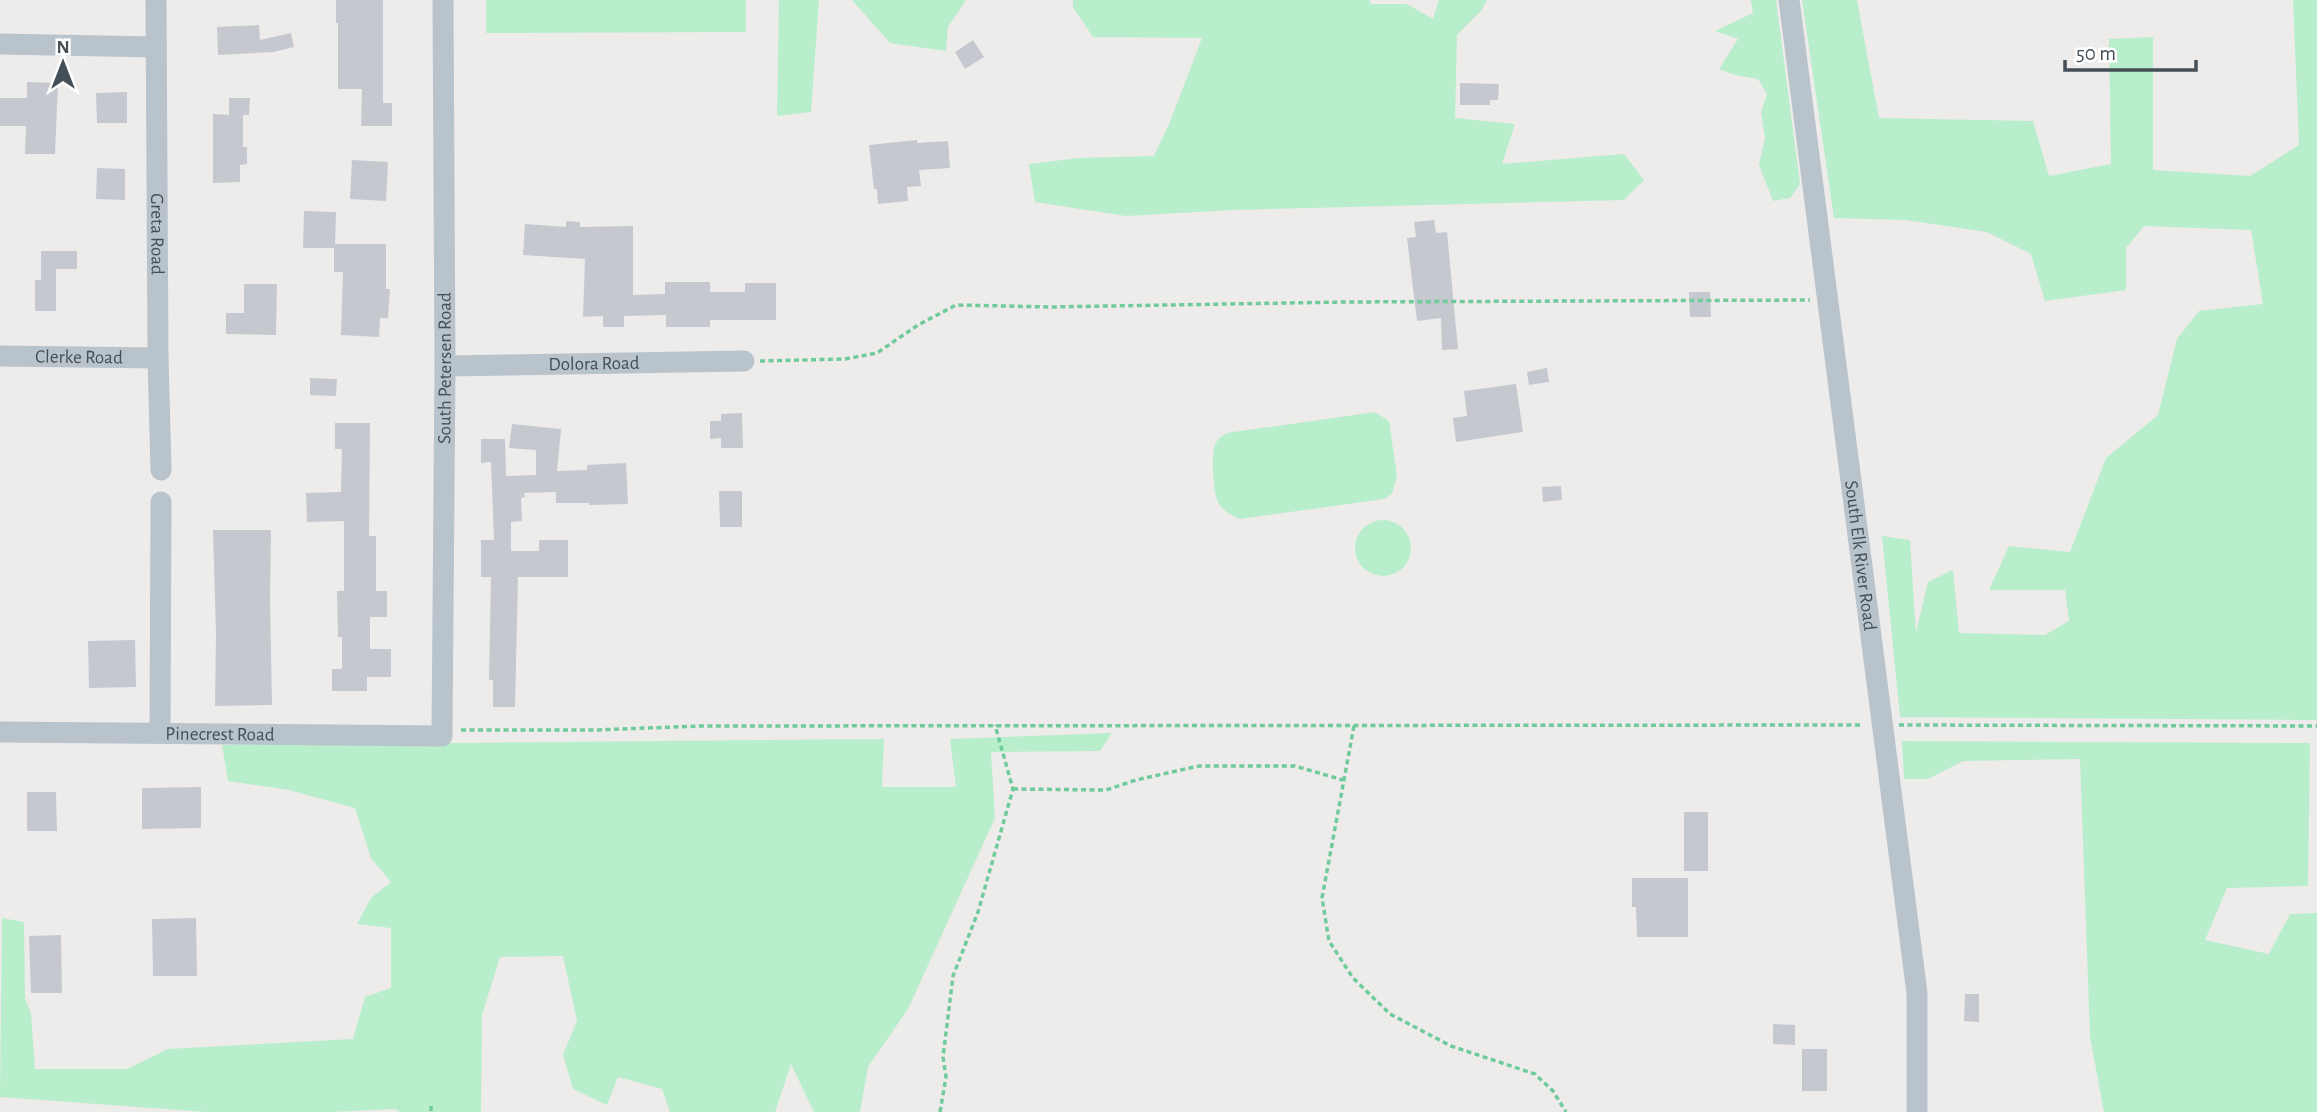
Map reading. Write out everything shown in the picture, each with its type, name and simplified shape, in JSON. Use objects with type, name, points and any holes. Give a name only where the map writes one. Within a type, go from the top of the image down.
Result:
[{"type":"street","name":"Greta Road","points":[[156,0],[161,470]]},
{"type":"street","name":"South Petersen Road","points":[[442,733],[443,0]]},
{"type":"street","name":"South Elk River Road","points":[[1789,0],[1917,993],[1917,1112]]},
{"type":"street","points":[[0,44],[156,47]]},
{"type":"street","name":"Clerke Road","points":[[0,356],[158,358]]},
{"type":"street","name":"Dolora Road","points":[[444,366],[744,361]]},
{"type":"street","points":[[159,733],[161,502]]},
{"type":"street","name":"Pinecrest Road","points":[[0,732],[442,733]]},
{"type":"path","points":[[744,361],[845,359],[877,353],[918,325],[956,305],[1051,307],[1345,302],[1828,300]]},
{"type":"path","points":[[940,1112],[946,1077],[943,1057],[953,976],[978,912],[1013,789],[995,725]]},
{"type":"path","points":[[442,733],[701,726],[2317,726]]},
{"type":"path","points":[[1354,726],[1322,898],[1329,942],[1353,978],[1390,1014],[1451,1046],[1535,1074],[1553,1091],[1566,1112]]},
{"type":"path","points":[[1013,789],[1105,790],[1199,766],[1295,766],[1343,780]]},
{"type":"green space","points":[[486,0],[746,0],[746,32],[486,33]]},
{"type":"green space","points":[[779,0],[819,0],[811,112],[777,116]]},
{"type":"green space","points":[[852,0],[966,0],[948,27],[946,51],[890,43]]},
{"type":"green space","points":[[1073,0],[1369,0],[1371,4],[1407,4],[1433,19],[1439,0],[1487,0],[1481,11],[1457,35],[1455,118],[1515,124],[1502,164],[1624,154],[1644,180],[1624,200],[1233,210],[1126,216],[1035,202],[1029,164],[1079,158],[1154,156],[1202,38],[1093,37],[1073,7]]},
{"type":"green space","points":[[1751,0],[1776,0],[1800,184],[1790,198],[1773,201],[1759,165],[1765,138],[1761,112],[1767,94],[1758,79],[1719,69],[1738,39],[1715,31],[1753,13]]},
{"type":"green space","points":[[1802,0],[1857,0],[1879,118],[2033,121],[2049,176],[2111,164],[2109,39],[2153,37],[2153,170],[2250,176],[2299,145],[2293,0],[2317,0],[2317,720],[1900,717],[1882,536],[1910,540],[1916,633],[1928,582],[1953,570],[1959,633],[2045,635],[2069,621],[2065,590],[1989,590],[2009,546],[2070,552],[2106,458],[2158,415],[2177,339],[2199,311],[2263,304],[2251,230],[2144,226],[2126,248],[2126,290],[2045,301],[2031,254],[1987,232],[1906,220],[1834,218]]},
{"type":"green space","points":[[1375,412],[1389,421],[1397,476],[1392,494],[1384,499],[1240,519],[1220,505],[1215,491],[1213,456],[1216,443],[1227,433]]},
{"type":"green space","points":[[1383,520],[1394,522],[1403,528],[1409,537],[1409,559],[1403,568],[1394,574],[1383,576],[1372,574],[1363,568],[1357,559],[1355,548],[1357,537],[1363,528],[1372,522]]},
{"type":"green space","points":[[1112,733],[1100,751],[991,752],[995,818],[908,1009],[868,1067],[860,1112],[814,1112],[791,1064],[775,1112],[670,1112],[662,1089],[618,1077],[607,1105],[573,1089],[563,1055],[577,1021],[563,956],[500,957],[482,1015],[481,1112],[400,1112],[395,1109],[207,1112],[0,1097],[2,918],[24,922],[25,999],[31,1013],[35,1069],[127,1069],[168,1049],[353,1039],[365,997],[391,988],[391,928],[357,924],[371,898],[391,882],[371,858],[355,808],[289,790],[228,781],[222,745],[884,739],[882,787],[956,787],[950,739]]},
{"type":"green space","points":[[1902,741],[2310,743],[2308,886],[2227,888],[2205,940],[2269,954],[2290,914],[2317,913],[2317,1112],[2104,1112],[2090,1037],[2080,759],[1963,761],[1928,779],[1904,779]]},
{"type":"building","points":[[336,0],[383,0],[383,103],[392,103],[392,126],[361,126],[362,89],[338,89]]},
{"type":"building","points":[[259,25],[260,40],[291,33],[294,47],[274,52],[218,55],[217,27]]},
{"type":"building","points":[[973,40],[984,57],[965,69],[955,52]]},
{"type":"building","points":[[27,82],[58,83],[55,154],[25,154],[26,126],[0,126],[0,98],[27,98]]},
{"type":"building","points":[[1460,83],[1499,84],[1498,100],[1490,100],[1490,105],[1460,105]]},
{"type":"building","points":[[127,92],[127,123],[97,123],[96,93]]},
{"type":"building","points":[[229,98],[250,98],[249,115],[243,115],[243,147],[247,147],[247,164],[240,165],[240,182],[213,183],[213,114],[229,115]]},
{"type":"building","points":[[917,140],[917,143],[948,141],[950,168],[919,170],[921,186],[907,187],[908,201],[878,204],[869,145]]},
{"type":"building","points":[[352,160],[388,162],[386,201],[350,199]]},
{"type":"building","points":[[97,168],[125,169],[125,200],[96,199]]},
{"type":"building","points":[[304,211],[336,212],[335,244],[386,244],[386,289],[390,289],[388,318],[380,318],[379,337],[341,335],[343,272],[334,272],[334,248],[303,248]]},
{"type":"building","points":[[1434,220],[1436,233],[1447,232],[1458,349],[1442,350],[1441,318],[1417,321],[1407,238],[1416,237],[1414,222]]},
{"type":"building","points":[[566,221],[580,222],[580,227],[633,226],[633,295],[665,294],[665,282],[710,282],[710,292],[745,292],[745,283],[776,283],[776,320],[710,320],[710,327],[666,327],[666,315],[624,316],[624,327],[603,327],[603,316],[583,317],[585,259],[523,255],[525,224],[566,227]]},
{"type":"building","points":[[41,251],[77,251],[77,269],[56,269],[56,311],[35,311],[35,280],[41,280]]},
{"type":"building","points":[[244,284],[277,284],[276,335],[226,334],[226,313],[244,313]]},
{"type":"building","points":[[1689,292],[1710,292],[1711,317],[1690,317]]},
{"type":"building","points":[[1547,368],[1549,382],[1529,385],[1527,372]]},
{"type":"building","points":[[310,378],[337,379],[336,396],[310,395]]},
{"type":"building","points":[[1516,384],[1523,432],[1456,442],[1453,418],[1467,416],[1464,391]]},
{"type":"building","points":[[742,413],[743,448],[721,448],[721,438],[710,439],[710,421],[721,421],[721,414]]},
{"type":"building","points":[[335,423],[370,423],[369,536],[376,536],[376,591],[387,591],[387,617],[370,617],[370,649],[391,649],[391,677],[367,677],[367,691],[332,691],[332,669],[342,669],[337,591],[344,591],[344,521],[307,522],[306,493],[341,492],[342,449],[335,449]]},
{"type":"building","points":[[512,424],[561,429],[557,471],[587,470],[587,465],[626,463],[628,504],[556,503],[556,492],[524,493],[525,497],[521,498],[522,521],[511,522],[511,551],[539,551],[539,540],[568,540],[568,577],[518,577],[515,707],[493,707],[493,680],[489,680],[491,577],[481,577],[481,540],[494,540],[491,462],[481,463],[481,439],[505,439],[506,476],[536,475],[536,450],[509,448]]},
{"type":"building","points":[[1561,486],[1562,500],[1543,502],[1542,487]]},
{"type":"building","points":[[719,491],[742,491],[742,527],[720,527]]},
{"type":"building","points":[[213,530],[271,530],[272,705],[215,706]]},
{"type":"building","points":[[135,640],[136,687],[89,688],[88,641]]},
{"type":"building","points":[[201,787],[201,828],[142,829],[142,788]]},
{"type":"building","points":[[27,792],[56,792],[57,831],[27,831]]},
{"type":"building","points":[[1684,812],[1708,812],[1708,871],[1684,871]]},
{"type":"building","points":[[1632,878],[1688,878],[1688,937],[1637,937],[1636,907],[1632,907]]},
{"type":"building","points":[[196,918],[197,976],[153,976],[152,919]]},
{"type":"building","points":[[61,935],[62,993],[31,993],[29,936]]},
{"type":"building","points":[[1965,994],[1979,994],[1979,1022],[1964,1021]]},
{"type":"building","points":[[1773,1024],[1795,1025],[1795,1045],[1773,1044]]},
{"type":"building","points":[[1802,1049],[1827,1049],[1827,1091],[1802,1091]]}]
